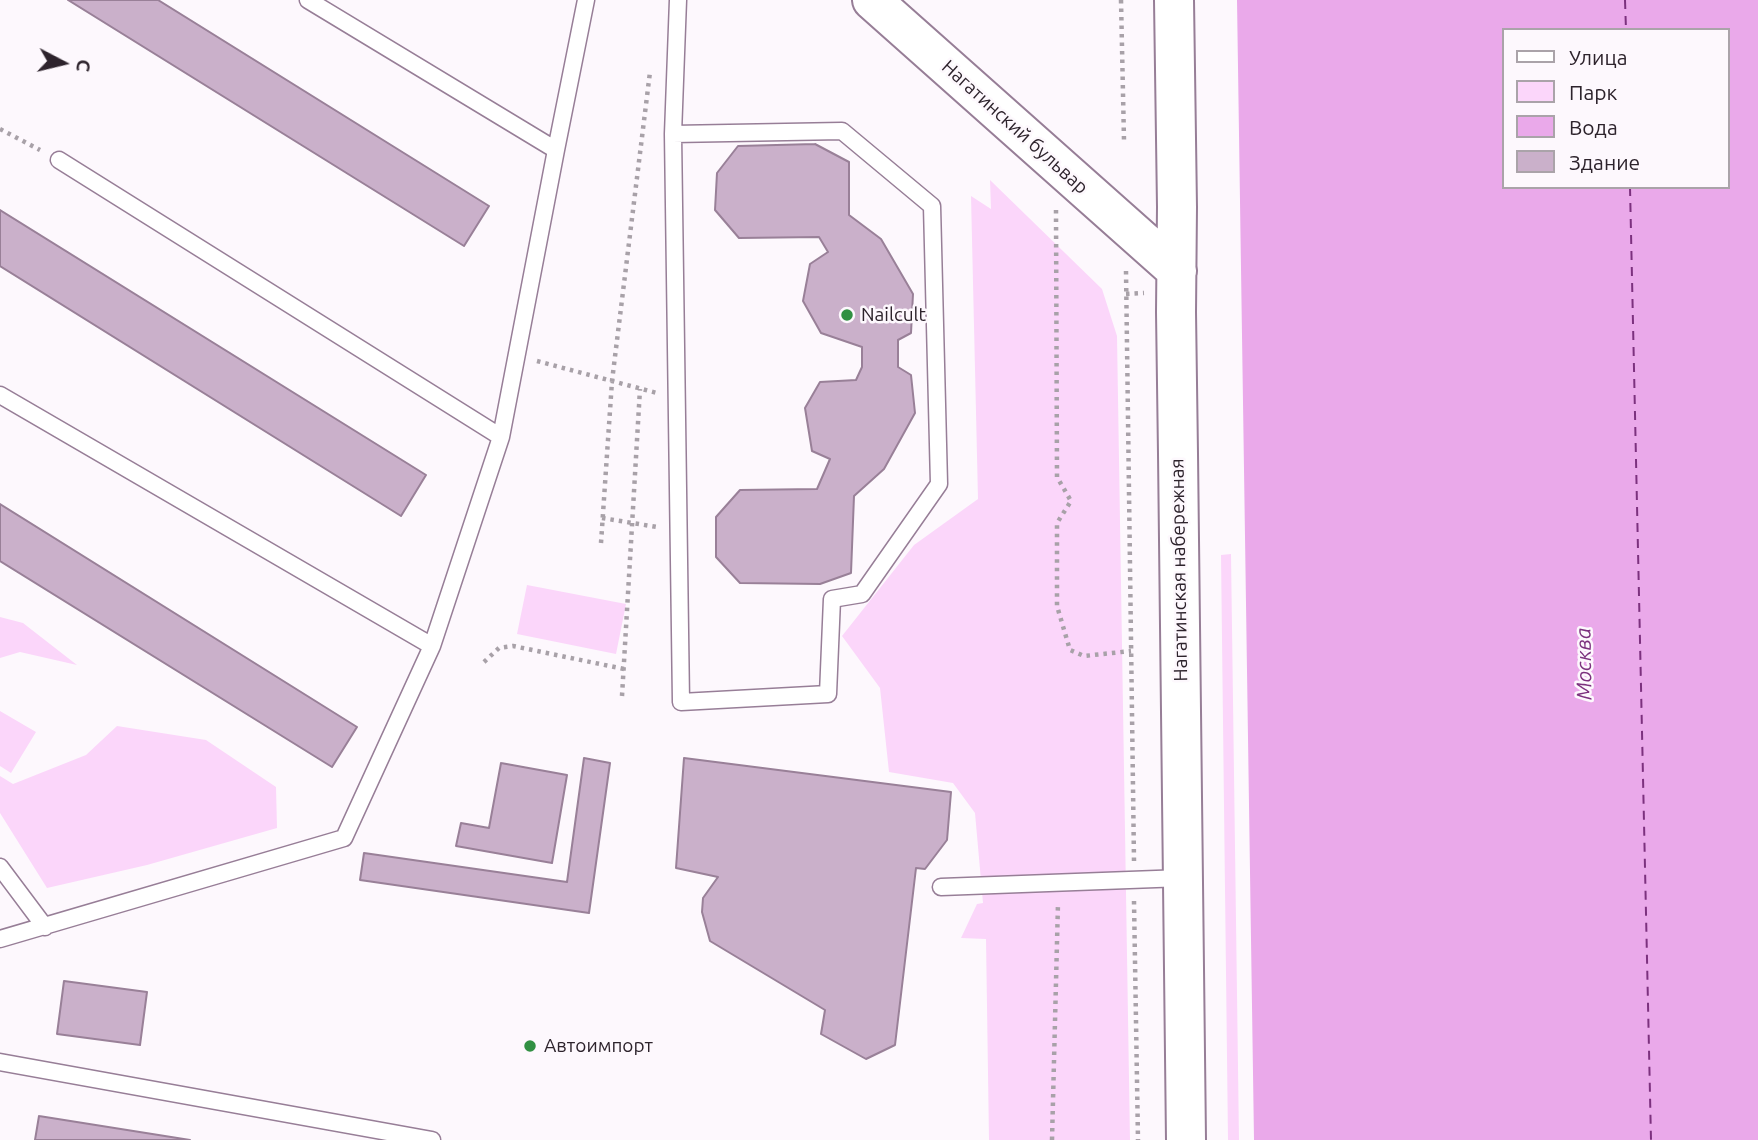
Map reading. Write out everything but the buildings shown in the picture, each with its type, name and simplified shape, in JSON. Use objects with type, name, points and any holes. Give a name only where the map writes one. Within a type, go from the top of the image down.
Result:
[{"type":"main road","name":"Нагатинский бульвар","points":[[872,0],[1094,197],[1125,207],[1177,207]]},
{"type":"main road","name":"Нагатинская набережная","points":[[1174,0],[1186,1140]]},
{"type":"main road","points":[[1094,197],[1177,271]]},
{"type":"lane","points":[[308,0],[555,150]]},
{"type":"lane","points":[[0,939],[344,838],[432,646],[501,437],[586,0]]},
{"type":"lane","points":[[673,134],[842,131],[932,206],[939,484],[862,594],[832,600],[828,694],[681,702],[673,134],[678,0]]},
{"type":"lane","points":[[60,160],[501,437]]},
{"type":"lane","points":[[0,395],[432,646]]},
{"type":"lane","points":[[0,867],[45,927]]},
{"type":"lane","points":[[942,887],[1183,878]]},
{"type":"lane","points":[[0,1062],[432,1140]]},
{"type":"path","points":[[1121,0],[1124,140]]},
{"type":"path","points":[[601,543],[612,381],[651,65]]},
{"type":"path","points":[[0,129],[60,160]]},
{"type":"path","points":[[1056,210],[1057,477],[1071,501],[1057,523],[1057,606],[1070,650],[1084,656],[1130,651]]},
{"type":"path","points":[[1126,270],[1138,1140]]},
{"type":"path","points":[[516,355],[677,398]]},
{"type":"path","points":[[622,696],[640,389]]},
{"type":"path","points":[[603,518],[679,530]]},
{"type":"path","points":[[484,662],[499,648],[513,646],[624,669]]},
{"type":"path","points":[[1052,1140],[1058,899],[1063,883]]},
{"type":"green space","points":[[990,180],[1102,289],[1117,336],[1130,1140],[989,1140],[986,939],[961,938],[977,904],[983,903],[975,813],[953,783],[889,772],[880,688],[842,636],[914,545],[978,499],[971,196],[991,209]]},
{"type":"green space","points":[[1231,554],[1239,1140],[1228,1140],[1221,555]]},
{"type":"green space","points":[[527,585],[626,604],[616,654],[517,634]]},
{"type":"green space","points":[[0,617],[23,623],[77,665],[20,652],[0,658]]},
{"type":"green space","points":[[0,711],[36,732],[11,773],[0,766]]},
{"type":"green space","points":[[117,726],[206,740],[276,787],[277,828],[147,865],[47,888],[0,813],[0,776],[13,784],[86,755]]},
{"type":"water","name":"Москва","points":[[1237,0],[1758,0],[1758,1140],[1254,1140]]},
{"type":"ferry route","points":[[1625,0],[1626,28]]},
{"type":"ferry route","points":[[1630,189],[1651,1140]]},
{"type":"place","name":"Nailcult","points":[[847,315]]},
{"type":"place","name":"Автоимпорт","points":[[530,1046]]}]
